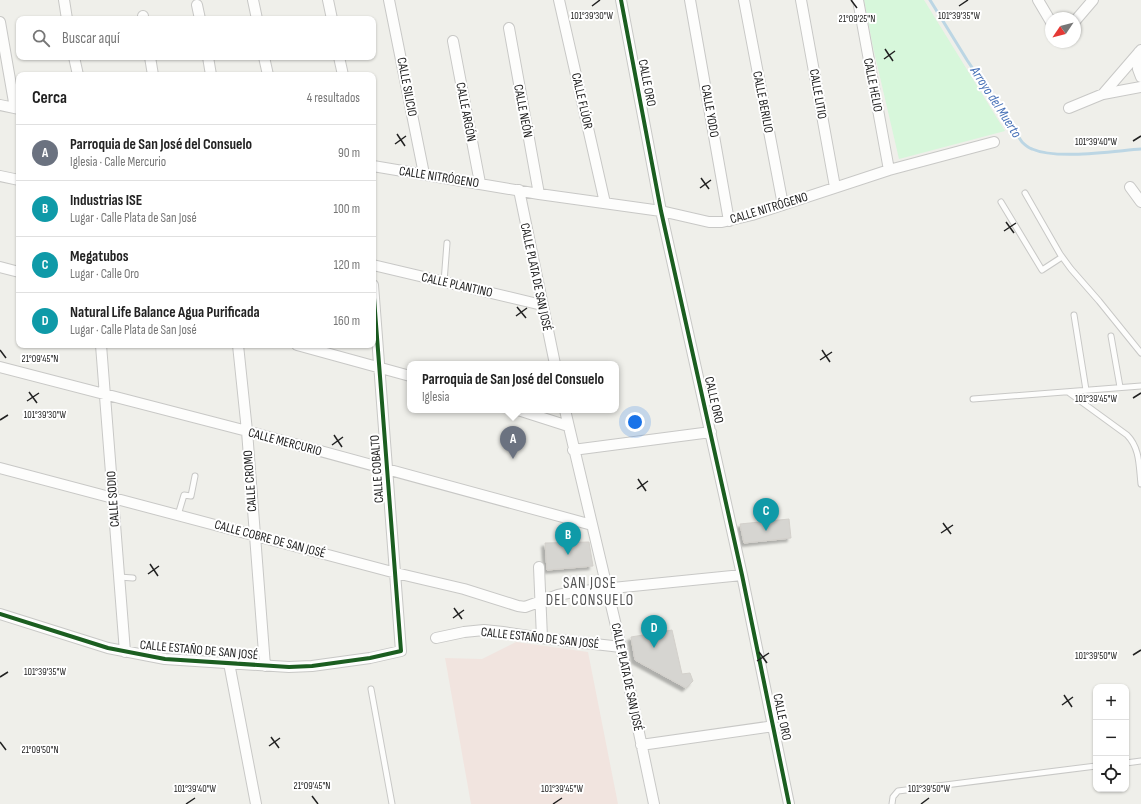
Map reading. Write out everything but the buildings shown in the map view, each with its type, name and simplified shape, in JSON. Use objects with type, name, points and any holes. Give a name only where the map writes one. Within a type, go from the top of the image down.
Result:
[{"type":"street","points":[[64,0],[67,16]]},
{"type":"street","points":[[253,0],[256,16]]},
{"type":"street","points":[[328,0],[331,16]]},
{"type":"street","name":"CALLE SILICIO","points":[[388,0],[424,174]]},
{"type":"street","name":"CALLE FLÚOR","points":[[559,0],[605,203]]},
{"type":"street","name":"CALLE ORO","points":[[621,0],[661,211],[742,575],[789,804]]},
{"type":"street","name":"CALLE YODO","points":[[690,0],[729,221]]},
{"type":"street","name":"CALLE BERILIO","points":[[744,0],[783,205]]},
{"type":"street","name":"CALLE LITIO","points":[[801,0],[835,187]]},
{"type":"street","name":"CALLE HELIO","points":[[858,0],[889,170]]},
{"type":"street","points":[[1038,0],[1045,12]]},
{"type":"street","points":[[1081,14],[1093,0]]},
{"type":"street","points":[[197,5],[199,16]]},
{"type":"street","points":[[0,22],[16,103]]},
{"type":"street","name":"CALLE NEÓN","points":[[509,28],[539,194]]},
{"type":"street","name":"CALLE ARGÓN","points":[[453,41],[480,183]]},
{"type":"street","points":[[1140,51],[1138,69],[1141,77]]},
{"type":"street","points":[[1103,94],[1140,51]]},
{"type":"street","points":[[75,60],[77,72]]},
{"type":"street","points":[[151,60],[153,72]]},
{"type":"street","points":[[209,60],[211,72]]},
{"type":"street","points":[[265,60],[267,72]]},
{"type":"street","points":[[340,60],[342,72]]},
{"type":"street","points":[[1069,108],[1103,94],[1141,87]]},
{"type":"street","points":[[0,105],[16,108]]},
{"type":"street","name":"CALLE NITRÓGENO","points":[[376,166],[539,194],[661,211],[709,222],[729,221],[889,170],[994,142]]},
{"type":"street","points":[[0,176],[16,179]]},
{"type":"street","points":[[1130,187],[1141,202]]},
{"type":"street","name":"CALLE PLATA DE SAN JOSÉ","points":[[519,190],[553,361]]},
{"type":"street","name":"CALLE PLANTINO","points":[[376,266],[542,305]]},
{"type":"street","points":[[0,267],[16,271]]},
{"type":"street","name":"CALLE COBALTO","points":[[376,320],[401,650]]},
{"type":"street","name":"CALLE SODIO","points":[[101,348],[125,652]]},
{"type":"street","name":"CALLE CROMO","points":[[238,348],[247,431],[265,666]]},
{"type":"street","points":[[308,348],[407,375]]},
{"type":"street","name":"CALLE MERCURIO","points":[[0,367],[247,431],[592,525]]},
{"type":"street","points":[[527,413],[568,426]]},
{"type":"street","name":"CALLE PLATA DE SAN JOSÉ","points":[[565,413],[621,647],[654,804]]},
{"type":"street","points":[[573,450],[711,432]]},
{"type":"street","name":"CALLE COBRE DE SAN JOSÉ","points":[[0,468],[396,573],[464,589],[518,606],[526,607],[558,595],[607,587],[742,575]]},
{"type":"street","points":[[539,567],[542,638]]},
{"type":"street","name":"CALLE ESTAÑO DE SAN JOSÉ","points":[[0,614],[101,646],[165,659],[289,667],[325,665],[370,658],[401,650]]},
{"type":"street","name":"CALLE ESTAÑO DE SAN JOSÉ","points":[[436,638],[464,632],[484,630],[621,647]]},
{"type":"street","points":[[229,663],[256,804]]},
{"type":"street","points":[[641,745],[774,726]]},
{"type":"lane","points":[[1025,193],[1062,257],[1076,276],[1100,301],[1141,353]]},
{"type":"lane","points":[[1001,202],[1042,270],[1062,257]]},
{"type":"lane","points":[[444,282],[447,243]]},
{"type":"lane","points":[[1074,315],[1086,390]]},
{"type":"lane","points":[[1111,336],[1120,387]]},
{"type":"lane","points":[[973,399],[1141,386]]},
{"type":"lane","points":[[1068,392],[1133,441],[1136,449],[1141,484]]},
{"type":"lane","points":[[178,515],[184,495],[191,496],[195,476]]},
{"type":"lane","points":[[119,577],[133,578]]},
{"type":"lane","points":[[371,689],[392,804]]},
{"type":"lane","points":[[1129,762],[1141,761]]},
{"type":"lane","points":[[892,804],[893,798],[898,791],[1093,766]]},
{"type":"shaded area","points":[[516,642],[588,652],[618,804],[471,804],[445,658],[482,659]]},
{"type":"green space","points":[[864,0],[924,0],[1005,131],[899,159],[873,47]]},
{"type":"waterway","name":"Arroyo del Muerto","points":[[930,0],[967,60],[1022,142],[1027,146],[1032,149],[1056,154],[1086,154],[1141,149]]},
{"type":"cycle path","points":[[621,0],[661,211],[742,575],[789,804]]},
{"type":"cycle path","points":[[0,614],[108,648],[165,659],[289,667],[312,666],[370,658],[401,651],[376,324]]},
{"type":"place","name":"Parroquia de San José del Consuelo","points":[[513,459]]},
{"type":"place","name":"Megatubos","points":[[766,531]]},
{"type":"place","name":"Industrias ISE","points":[[568,555]]},
{"type":"place","name":"Natural Life Balance Agua Purificada","points":[[654,648]]},
{"type":"district","name":"SAN JOSE DEL CONSUELO","points":[[590,592]]}]
